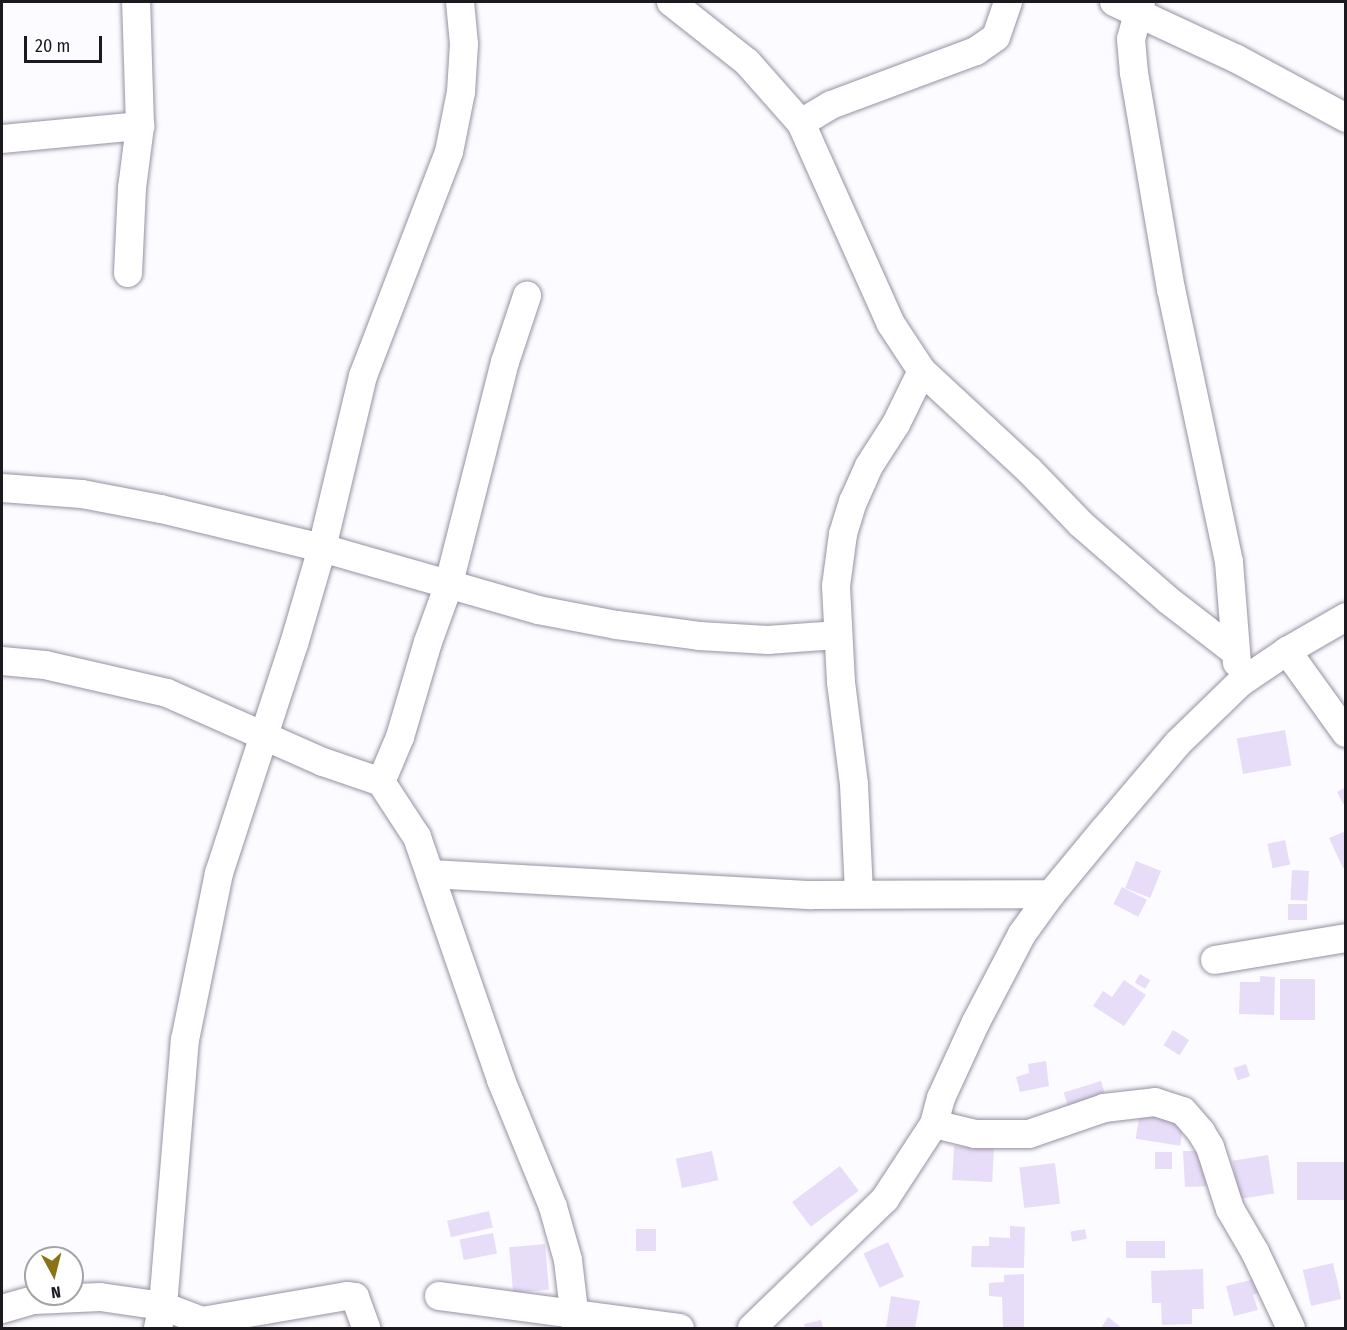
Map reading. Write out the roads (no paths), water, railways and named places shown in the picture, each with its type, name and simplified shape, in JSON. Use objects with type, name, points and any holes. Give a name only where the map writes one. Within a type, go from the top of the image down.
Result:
[{"type":"street","points":[[128,273],[132,188],[140,126],[136,2]]},
{"type":"street","points":[[161,1317],[187,1029],[219,873],[322,548],[363,376],[449,152],[461,92],[464,44],[460,2]]},
{"type":"street","points":[[671,2],[747,62],[801,123],[891,324],[922,371],[1029,470],[1081,524],[1168,600],[1234,651]]},
{"type":"street","points":[[801,123],[831,105],[976,51],[996,37],[1008,2]]},
{"type":"street","points":[[1240,683],[1234,651],[1229,562],[1171,289],[1134,73],[1130,5],[1346,118]]},
{"type":"street","points":[[2,139],[140,126]]},
{"type":"street","points":[[381,782],[400,738],[428,642],[448,587],[505,362],[527,296]]},
{"type":"street","points":[[859,894],[855,784],[837,635],[836,586],[843,534],[853,502],[869,466],[896,424],[922,371]]},
{"type":"street","points":[[2,488],[82,494],[161,508],[322,548],[448,587],[538,610],[699,636],[768,640],[837,635]]},
{"type":"street","points":[[762,1325],[885,1199],[934,1124],[941,1098],[976,1022],[1022,934],[1051,894],[1178,743],[1240,683],[1287,651],[1346,617]]},
{"type":"street","points":[[1287,651],[1346,733]]},
{"type":"street","points":[[2,661],[45,665],[167,693],[323,762],[381,782],[417,837],[501,1080],[553,1207],[568,1260],[575,1321]]},
{"type":"street","points":[[431,874],[811,895],[1051,894]]},
{"type":"street","points":[[1215,960],[1346,938]]},
{"type":"street","points":[[934,1124],[975,1134],[1029,1134],[1104,1108],[1155,1102],[1183,1111],[1201,1132],[1210,1147],[1230,1209],[1255,1252],[1291,1329]]},
{"type":"street","points":[[2,1308],[34,1300],[99,1297],[161,1317],[205,1325],[347,1296],[355,1297],[366,1329]]},
{"type":"street","points":[[439,1296],[575,1321],[680,1329]]}]
